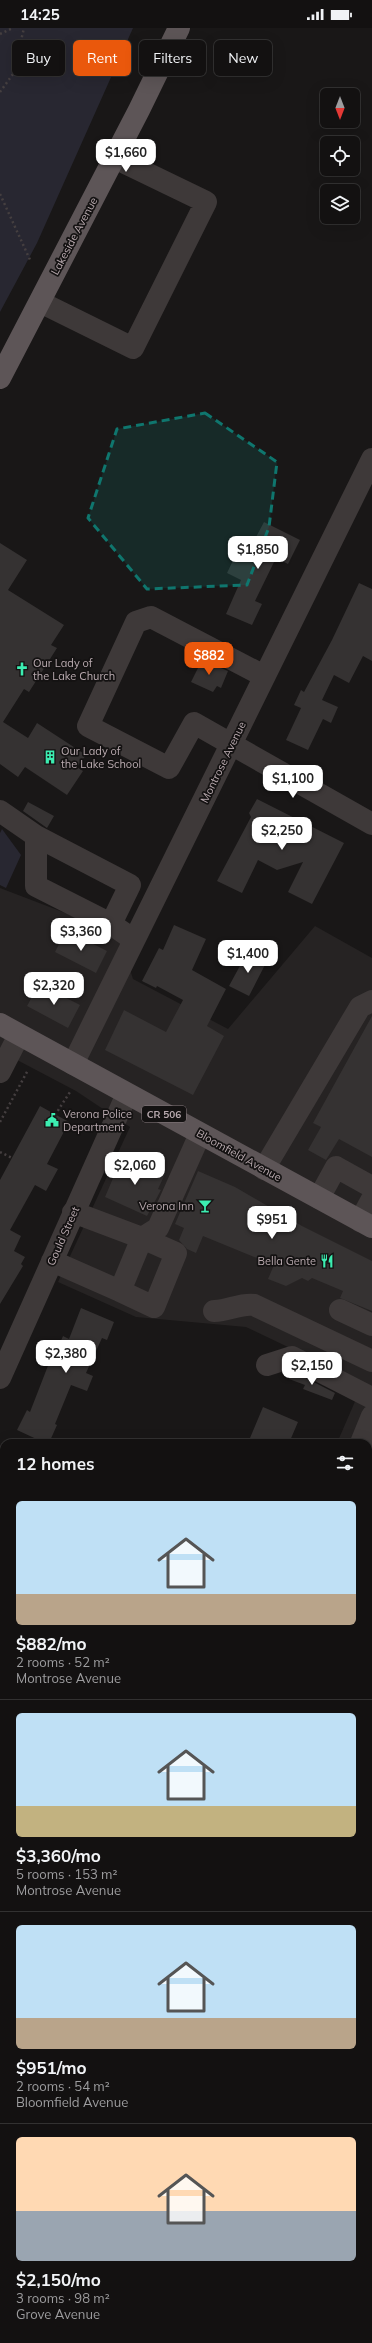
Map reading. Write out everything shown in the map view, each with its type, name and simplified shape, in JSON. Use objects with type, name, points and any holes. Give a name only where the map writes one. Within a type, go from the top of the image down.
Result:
[{"type":"main road","name":"Lakeside Avenue","points":[[0,378],[115,158],[179,28]]},
{"type":"main road","name":"Bloomfield Avenue","points":[[0,1024],[366,1224]]},
{"type":"street","points":[[40,302],[133,348],[206,202],[115,158]]},
{"type":"street","name":"Montrose Avenue","points":[[73,1064],[372,459]]},
{"type":"street","points":[[264,676],[151,617],[136,622],[88,726],[169,768],[194,723],[372,824]]},
{"type":"street","points":[[0,811],[36,836],[130,885],[111,924]]},
{"type":"street","points":[[36,836],[36,886],[111,924],[134,940]]},
{"type":"street","points":[[264,1169],[360,1007],[372,1001]]},
{"type":"street","points":[[0,1072],[19,1035]]},
{"type":"street","name":"Gould Street","points":[[0,1378],[6,1349],[52,1261],[127,1094]]},
{"type":"street","points":[[120,1291],[142,1238],[158,1228],[200,1134]]},
{"type":"street","points":[[319,1198],[336,1167],[372,1187]]},
{"type":"street","points":[[366,1224],[372,1199]]},
{"type":"street","points":[[52,1261],[154,1307],[176,1254],[142,1238],[74,1212]]},
{"type":"street","points":[[214,1311],[233,1308],[242,1303],[254,1305],[372,1361]]},
{"type":"street","points":[[340,1310],[372,1325]]},
{"type":"street","points":[[266,1365],[292,1357],[372,1398]]},
{"type":"street","points":[[362,1439],[372,1416]]},
{"type":"path","points":[[0,34],[13,28]]},
{"type":"path","points":[[0,92],[13,74],[24,28]]},
{"type":"path","points":[[0,194],[31,262]]},
{"type":"path","points":[[0,1122],[28,1070]]},
{"type":"path","points":[[55,1115],[70,1092]]},
{"type":"path","points":[[0,1152],[12,1158]]},
{"type":"highlighted area","points":[[205,413],[277,462],[269,527],[247,585],[147,589],[88,518],[117,429]]},
{"type":"shaded area","points":[[0,28],[133,28],[128,40],[73,40],[73,76],[112,76],[37,243],[0,312]]},
{"type":"shaded area","points":[[2,829],[21,855],[6,888],[0,885],[0,833]]},
{"type":"shaded area","points":[[0,888],[68,914],[121,940],[133,979],[228,1029],[315,926],[372,958],[372,1439],[339,1439],[363,1383],[246,1327],[136,1317],[58,1282],[130,1127],[76,1091],[0,1051]]},
{"type":"building","points":[[264,522],[300,540],[288,564],[276,558],[255,601],[262,604],[252,625],[226,614],[241,580],[227,573],[238,550],[247,554]]},
{"type":"building","points":[[0,543],[27,560],[8,590],[64,625],[51,645],[57,648],[29,692],[24,689],[3,722],[28,738],[37,723],[86,755],[77,767],[83,771],[67,795],[25,767],[18,777],[0,764]]},
{"type":"building","points":[[359,583],[372,589],[372,661],[363,656],[349,683],[334,675],[322,700],[338,707],[331,723],[323,719],[308,750],[286,740],[301,708],[294,705],[301,690],[304,692],[332,640]]},
{"type":"building","points":[[202,660],[228,671],[221,688],[217,686],[213,692],[191,682]]},
{"type":"building","points":[[257,799],[344,843],[312,904],[288,892],[303,862],[277,870],[258,860],[242,893],[217,881],[251,817],[249,813]]},
{"type":"building","points":[[28,802],[54,816],[47,828],[23,811]]},
{"type":"building","points":[[174,925],[206,939],[192,970],[226,989],[207,1026],[224,1036],[193,1095],[105,1050],[124,1010],[166,1032],[183,1000],[157,986],[156,988],[142,981],[159,948],[163,950]]},
{"type":"building","points":[[66,930],[107,951],[96,973],[55,952]]},
{"type":"building","points":[[248,951],[267,961],[249,996],[229,986]]},
{"type":"building","points":[[39,984],[80,1005],[68,1028],[27,1006]]},
{"type":"building","points":[[372,1016],[372,1157],[339,1139],[326,1160],[308,1150],[321,1127],[313,1123]]},
{"type":"building","points":[[40,1106],[69,1122],[47,1164],[58,1169],[46,1191],[35,1185],[10,1230],[21,1236],[14,1251],[25,1257],[21,1264],[23,1266],[0,1304],[0,1180]]},
{"type":"building","points":[[123,1155],[165,1174],[158,1189],[161,1190],[147,1216],[105,1197]]},
{"type":"building","points":[[198,1171],[235,1187],[302,1226],[372,1261],[372,1311],[340,1298],[343,1291],[312,1278],[308,1281],[302,1278],[286,1286],[268,1279],[274,1265],[203,1236],[196,1253],[187,1249],[179,1240],[184,1228],[175,1224]]},
{"type":"building","points":[[81,1308],[114,1322],[107,1340],[102,1338],[86,1373],[93,1376],[87,1391],[71,1385],[55,1424],[57,1425],[51,1439],[36,1439],[17,1430],[27,1410],[30,1412],[51,1358],[53,1359],[63,1336],[69,1339]]},
{"type":"building","points":[[292,1371],[335,1393],[332,1400],[303,1389],[305,1385],[289,1379]]},
{"type":"building","points":[[263,1407],[298,1422],[291,1439],[250,1438]]},
{"type":"place","name":"Our Lady of the Lake Church","points":[[22,669]]},
{"type":"place","name":"Our Lady of the Lake School","points":[[50,757]]},
{"type":"place","name":"Verona Police Department","points":[[52,1120]]},
{"type":"place","name":"Verona Inn","points":[[205,1206]]},
{"type":"place","name":"Bella Gente","points":[[327,1261]]}]
